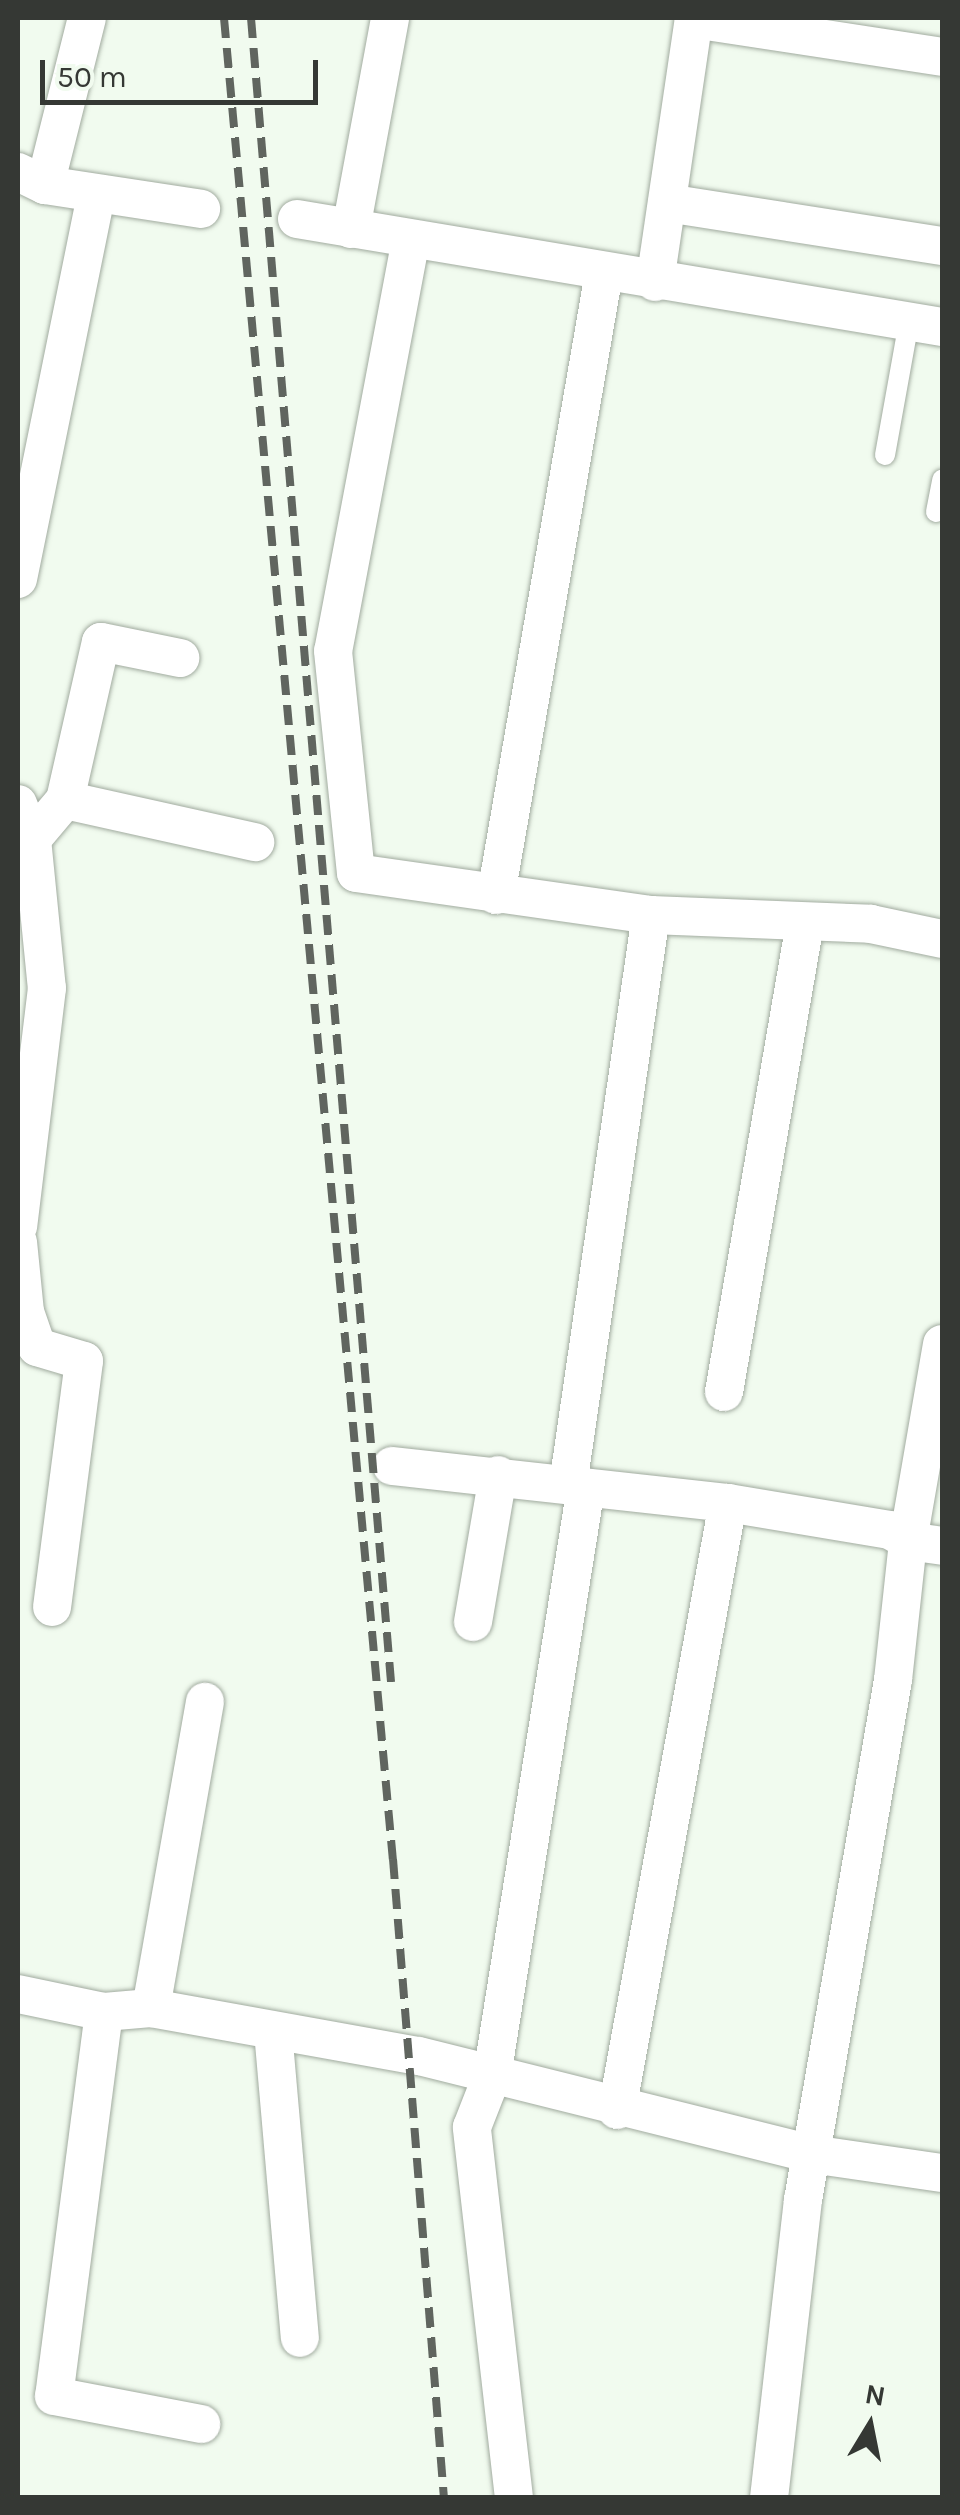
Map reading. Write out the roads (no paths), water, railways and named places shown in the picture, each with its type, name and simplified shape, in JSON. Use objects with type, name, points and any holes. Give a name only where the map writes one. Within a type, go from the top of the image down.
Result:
[{"type":"street","points":[[87,18],[31,178],[96,195],[201,209]]},
{"type":"street","points":[[351,229],[390,18]]},
{"type":"street","points":[[656,282],[694,18],[942,57]]},
{"type":"street","points":[[18,579],[96,195]]},
{"type":"street","points":[[667,202],[942,246]]},
{"type":"street","points":[[297,219],[926,325]]},
{"type":"street","points":[[411,239],[333,651],[356,873],[651,915],[871,924],[942,939]]},
{"type":"street","points":[[496,895],[604,273]]},
{"type":"street","points":[[32,840],[64,800],[100,642],[180,658]]},
{"type":"street","points":[[64,800],[256,842]]},
{"type":"street","points":[[18,804],[32,840],[47,988],[18,1226]]},
{"type":"street","points":[[514,2498],[472,2128],[492,2076],[577,1486],[651,915]]},
{"type":"street","points":[[724,1392],[806,923]]},
{"type":"street","points":[[18,1242],[25,1312],[37,1348],[84,1362],[52,1607]]},
{"type":"street","points":[[768,2498],[782,2342],[811,2154],[893,1680],[925,1544],[942,1344]]},
{"type":"street","points":[[392,1466],[728,1503],[890,1530],[925,1544]]},
{"type":"street","points":[[473,1622],[498,1475]]},
{"type":"street","points":[[617,2110],[728,1503]]},
{"type":"street","points":[[150,2008],[205,1702]]},
{"type":"street","points":[[18,1994],[104,2012],[150,2008],[273,2031],[492,2076],[617,2110],[811,2154],[942,2173]]},
{"type":"street","points":[[104,2012],[54,2396],[201,2424]]},
{"type":"street","points":[[273,2031],[300,2338]]},
{"type":"lane","points":[[885,455],[926,325]]},
{"type":"lane","points":[[936,512],[942,480]]},
{"type":"railway","points":[[224,18],[393,1859],[444,2498]]},
{"type":"railway","points":[[251,18],[391,1682]]}]
